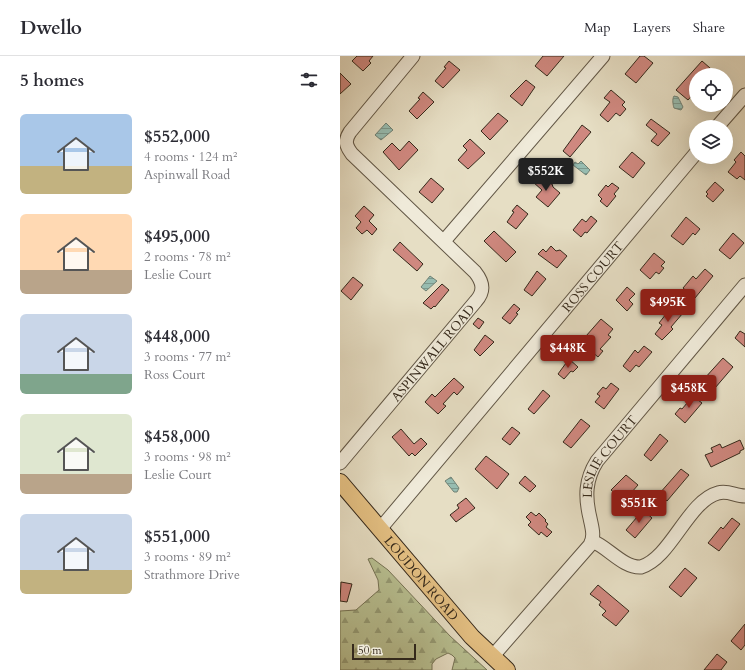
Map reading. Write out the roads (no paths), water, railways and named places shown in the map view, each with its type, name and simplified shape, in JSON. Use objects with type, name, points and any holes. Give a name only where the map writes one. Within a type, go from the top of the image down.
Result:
[{"type":"main road","name":"LOUDON ROAD","points":[[340,482],[467,631],[507,670]]},
{"type":"street","name":"ASPINWALL ROAD","points":[[340,463],[481,295],[481,279],[352,154],[346,143],[350,132],[413,56]]},
{"type":"street","points":[[444,242],[603,56]]},
{"type":"street","points":[[723,120],[745,95]]},
{"type":"street","name":"ROSS COURT","points":[[380,529],[689,161]]},
{"type":"street","name":"LESLIE COURT","points":[[592,541],[593,533],[587,505],[586,489],[588,478],[593,467],[745,285]]},
{"type":"street","points":[[492,657],[585,553],[592,541],[602,545],[629,564],[641,567],[653,561],[697,509],[711,496],[726,492],[745,496]]},
{"type":"water","points":[[674,96],[678,97],[683,107],[681,110],[674,108]]},
{"type":"water","points":[[386,123],[393,130],[381,140],[375,135]]},
{"type":"water","points":[[581,161],[590,170],[586,175],[573,165],[575,162],[578,164]]},
{"type":"water","points":[[430,276],[437,281],[426,291],[421,287]]},
{"type":"water","points":[[451,477],[459,488],[457,492],[454,492],[445,481]]}]
